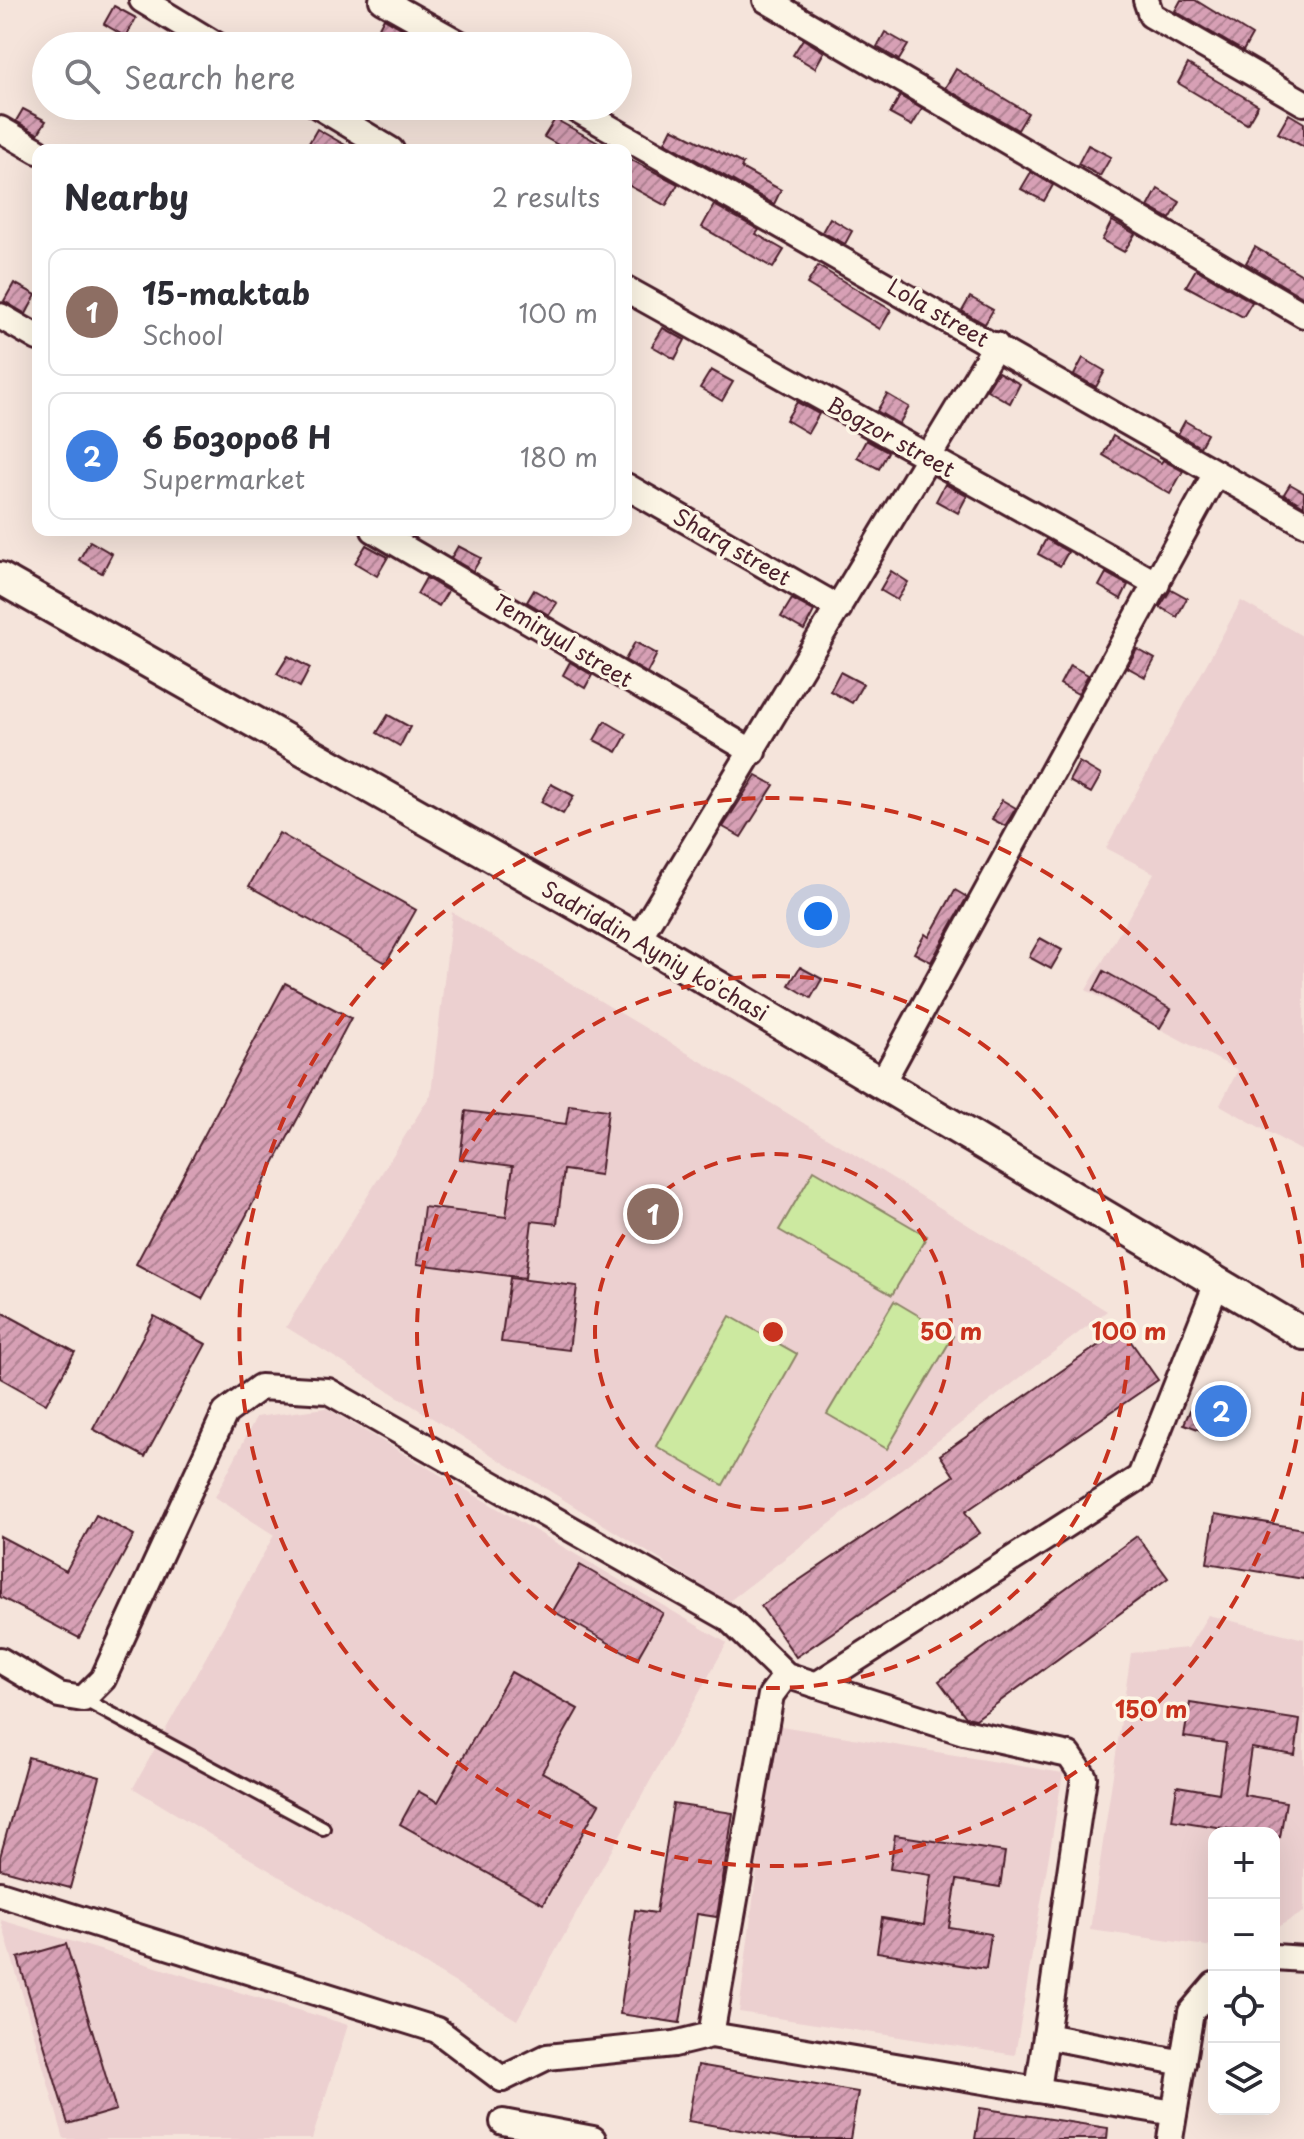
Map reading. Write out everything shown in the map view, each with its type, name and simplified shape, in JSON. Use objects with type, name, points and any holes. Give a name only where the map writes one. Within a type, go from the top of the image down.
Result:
[{"type":"street","points":[[142,0],[195,32]]},
{"type":"street","points":[[382,0],[439,32]]},
{"type":"street","points":[[766,0],[1304,315]]},
{"type":"street","points":[[1146,0],[1151,15],[1304,103]]},
{"type":"street","points":[[341,120],[381,144]]},
{"type":"street","name":"Lola street","points":[[596,120],[1304,523]]},
{"type":"street","points":[[0,129],[32,148]]},
{"type":"street","name":"Bogzor street","points":[[632,292],[1157,584]]},
{"type":"street","points":[[0,316],[32,335]]},
{"type":"street","points":[[638,939],[996,345]]},
{"type":"street","points":[[882,1083],[1216,473]]},
{"type":"street","name":"Sharq street","points":[[632,489],[839,608]]},
{"type":"street","name":"Temiryul street","points":[[384,536],[753,752]]},
{"type":"street","name":"Sadriddin Ayniy ko'chasi","points":[[0,578],[638,939],[1304,1334]]},
{"type":"street","points":[[816,1685],[1140,1477],[1217,1283]]},
{"type":"street","points":[[0,1660],[59,1695],[83,1699],[103,1679],[225,1413],[260,1387],[328,1391],[728,1618],[786,1675],[964,1732],[1069,1755],[1084,1777],[1038,2090]]},
{"type":"street","points":[[711,2035],[771,1695],[786,1675]]},
{"type":"street","points":[[0,1894],[437,2030],[502,2079]]},
{"type":"street","points":[[1280,1957],[1304,1959]]},
{"type":"street","points":[[1170,2139],[1191,2012],[1208,1992]]},
{"type":"street","points":[[502,2079],[547,2057],[674,2044],[711,2035],[1174,2113]]},
{"type":"street","points":[[1046,2036],[1183,2063]]},
{"type":"street","points":[[502,2079],[502,2131],[593,2139]]},
{"type":"lane","points":[[83,1699],[323,1828]]},
{"type":"shaded area","points":[[1241,601],[1304,637],[1304,1152],[1220,1105],[1238,1070],[1086,990],[1154,873],[1106,848]]},
{"type":"shaded area","points":[[452,912],[792,1116],[1107,1311],[728,1602],[286,1327],[431,1094]]},
{"type":"shaded area","points":[[326,1408],[727,1643],[517,2020],[133,1788],[274,1535],[215,1497],[256,1417]]},
{"type":"shaded area","points":[[1208,1615],[1304,1639],[1304,1912],[1280,1926],[1280,1827],[1208,1827],[1208,1946],[1090,1930],[1131,1653],[1188,1648]]},
{"type":"shaded area","points":[[775,1725],[1063,1773],[1015,2055],[739,2012]]},
{"type":"shaded area","points":[[1,1920],[348,2025],[312,2139],[64,2139]]},
{"type":"green space","points":[[814,1170],[927,1236],[892,1295],[779,1230]]},
{"type":"green space","points":[[894,1301],[953,1336],[887,1449],[827,1414]]},
{"type":"green space","points":[[730,1316],[797,1354],[723,1485],[656,1446]]},
{"type":"building","points":[[1181,0],[1195,0],[1252,35],[1243,51],[1175,11]]},
{"type":"building","points":[[114,6],[136,18],[129,32],[118,32],[104,24]]},
{"type":"building","points":[[384,18],[406,31],[405,32],[377,32]]},
{"type":"building","points":[[885,32],[908,45],[899,60],[877,47]]},
{"type":"building","points":[[803,39],[824,52],[815,68],[793,55]]},
{"type":"building","points":[[1188,64],[1258,105],[1247,124],[1178,83]]},
{"type":"building","points":[[956,69],[1028,113],[1018,130],[945,88]]},
{"type":"building","points":[[900,96],[922,109],[912,126],[890,114]]},
{"type":"building","points":[[23,109],[32,114],[32,120],[46,121],[38,134],[16,121]]},
{"type":"building","points":[[1289,114],[1304,123],[1304,147],[1278,133]]},
{"type":"building","points":[[557,120],[600,144],[556,144],[544,137]]},
{"type":"building","points":[[672,128],[743,164],[741,168],[781,190],[774,204],[665,142]]},
{"type":"building","points":[[317,129],[343,144],[308,144]]},
{"type":"building","points":[[1088,145],[1111,157],[1100,176],[1078,164]]},
{"type":"building","points":[[632,160],[678,184],[666,206],[632,187]]},
{"type":"building","points":[[1031,172],[1053,185],[1044,201],[1021,189]]},
{"type":"building","points":[[1158,189],[1180,202],[1170,219],[1148,207]]},
{"type":"building","points":[[714,205],[759,230],[756,234],[784,250],[773,268],[702,227]]},
{"type":"building","points":[[830,218],[852,231],[845,244],[822,232]]},
{"type":"building","points":[[1112,221],[1135,234],[1124,252],[1102,240]]},
{"type":"building","points":[[1255,247],[1304,276],[1304,298],[1246,263]]},
{"type":"building","points":[[818,266],[891,310],[880,329],[807,284]]},
{"type":"building","points":[[1196,269],[1252,302],[1243,317],[1186,286]]},
{"type":"building","points":[[14,283],[32,293],[32,303],[26,314],[4,301]]},
{"type":"building","points":[[970,297],[993,310],[985,324],[962,311]]},
{"type":"building","points":[[663,328],[685,340],[675,359],[652,346]]},
{"type":"building","points":[[1083,358],[1105,371],[1096,387],[1074,375]]},
{"type":"building","points":[[711,370],[733,382],[722,401],[700,388]]},
{"type":"building","points":[[998,372],[1020,384],[1010,403],[987,390]]},
{"type":"building","points":[[887,394],[909,407],[899,424],[877,411]]},
{"type":"building","points":[[797,402],[819,414],[808,433],[786,420]]},
{"type":"building","points":[[1185,421],[1207,434],[1200,447],[1178,434]]},
{"type":"building","points":[[1113,436],[1161,463],[1163,460],[1183,471],[1170,494],[1103,455]]},
{"type":"building","points":[[866,440],[888,452],[879,469],[857,457]]},
{"type":"building","points":[[945,484],[967,496],[958,513],[936,501]]},
{"type":"building","points":[[1290,484],[1304,492],[1304,506],[1284,494]]},
{"type":"building","points":[[1046,539],[1068,552],[1060,566],[1038,554]]},
{"type":"building","points":[[90,541],[112,554],[102,573],[79,560]]},
{"type":"building","points":[[366,545],[388,557],[377,576],[355,563]]},
{"type":"building","points":[[458,546],[481,558],[473,571],[451,558]]},
{"type":"building","points":[[891,571],[908,582],[897,600],[880,590]]},
{"type":"building","points":[[1106,573],[1128,585],[1121,599],[1099,586]]},
{"type":"building","points":[[426,578],[448,591],[439,606],[417,594]]},
{"type":"building","points":[[1171,589],[1187,598],[1177,617],[1160,607]]},
{"type":"building","points":[[534,590],[557,603],[549,615],[527,602]]},
{"type":"building","points":[[792,599],[814,611],[804,630],[781,617]]},
{"type":"building","points":[[635,642],[657,654],[647,673],[625,660]]},
{"type":"building","points":[[1137,649],[1155,659],[1145,677],[1127,667]]},
{"type":"building","points":[[288,656],[310,668],[300,687],[277,674]]},
{"type":"building","points":[[570,662],[592,675],[585,688],[563,675]]},
{"type":"building","points":[[1070,665],[1088,675],[1078,694],[1060,684]]},
{"type":"building","points":[[840,672],[863,684],[852,703],[830,691]]},
{"type":"building","points":[[388,715],[410,727],[400,746],[377,733]]},
{"type":"building","points":[[605,721],[627,734],[617,752],[594,740]]},
{"type":"building","points":[[1079,762],[1101,775],[1091,793],[1069,781]]},
{"type":"building","points":[[756,775],[774,785],[741,837],[723,827]]},
{"type":"building","points":[[551,784],[574,796],[563,814],[541,802]]},
{"type":"building","points":[[1002,800],[1016,808],[1005,826],[992,819]]},
{"type":"building","points":[[279,833],[416,910],[386,963],[249,886]]},
{"type":"building","points":[[955,890],[967,897],[931,962],[914,953],[925,934],[929,937]]},
{"type":"building","points":[[1040,938],[1062,950],[1051,969],[1029,957]]},
{"type":"building","points":[[800,967],[822,979],[811,998],[789,985]]},
{"type":"building","points":[[1104,971],[1171,1009],[1160,1028],[1094,990]]},
{"type":"building","points":[[285,983],[351,1018],[202,1299],[136,1264]]},
{"type":"building","points":[[569,1105],[608,1110],[600,1175],[564,1170],[557,1224],[532,1221],[525,1278],[417,1264],[424,1207],[506,1217],[513,1166],[460,1159],[466,1111],[566,1124]]},
{"type":"building","points":[[510,1278],[577,1286],[569,1350],[501,1342]]},
{"type":"building","points":[[0,1311],[75,1352],[46,1404],[0,1378]]},
{"type":"building","points":[[154,1316],[206,1344],[145,1457],[93,1429]]},
{"type":"building","points":[[1122,1329],[1158,1380],[965,1512],[980,1533],[796,1657],[761,1606],[954,1476],[940,1455]]},
{"type":"building","points":[[1194,1401],[1221,1411],[1209,1433],[1184,1424]]},
{"type":"building","points":[[1215,1514],[1304,1529],[1304,1579],[1207,1563]]},
{"type":"building","points":[[96,1515],[134,1535],[79,1638],[0,1597],[0,1536],[66,1571]]},
{"type":"building","points":[[1137,1536],[1168,1578],[976,1719],[966,1717],[939,1681]]},
{"type":"building","points":[[580,1565],[663,1613],[637,1659],[553,1611]]},
{"type":"building","points":[[511,1672],[578,1709],[542,1772],[599,1804],[543,1904],[400,1824],[418,1791],[438,1802]]},
{"type":"building","points":[[1190,1703],[1300,1720],[1295,1755],[1251,1748],[1244,1795],[1286,1802],[1280,1837],[1280,1827],[1216,1827],[1172,1820],[1177,1786],[1219,1793],[1226,1743],[1184,1737]]},
{"type":"building","points":[[28,1757],[100,1777],[70,1888],[0,1869],[0,1857]]},
{"type":"building","points":[[673,1804],[733,1813],[717,1917],[697,1914],[680,2023],[620,2014],[635,1910],[656,1913]]},
{"type":"building","points":[[895,1835],[1005,1852],[1000,1887],[957,1880],[949,1927],[991,1934],[986,1969],[877,1952],[882,1918],[924,1925],[931,1875],[890,1869]]},
{"type":"building","points":[[66,1944],[116,2110],[68,2124],[18,1958]]},
{"type":"building","points":[[698,2065],[858,2092],[850,2139],[791,2139],[688,2121]]},
{"type":"building","points":[[980,2108],[1108,2128],[1107,2139],[975,2139]]},
{"type":"place","name":"15-maktab","points":[[653,1214]]},
{"type":"place","name":"6 Бозоров Н","points":[[1221,1411]]}]
